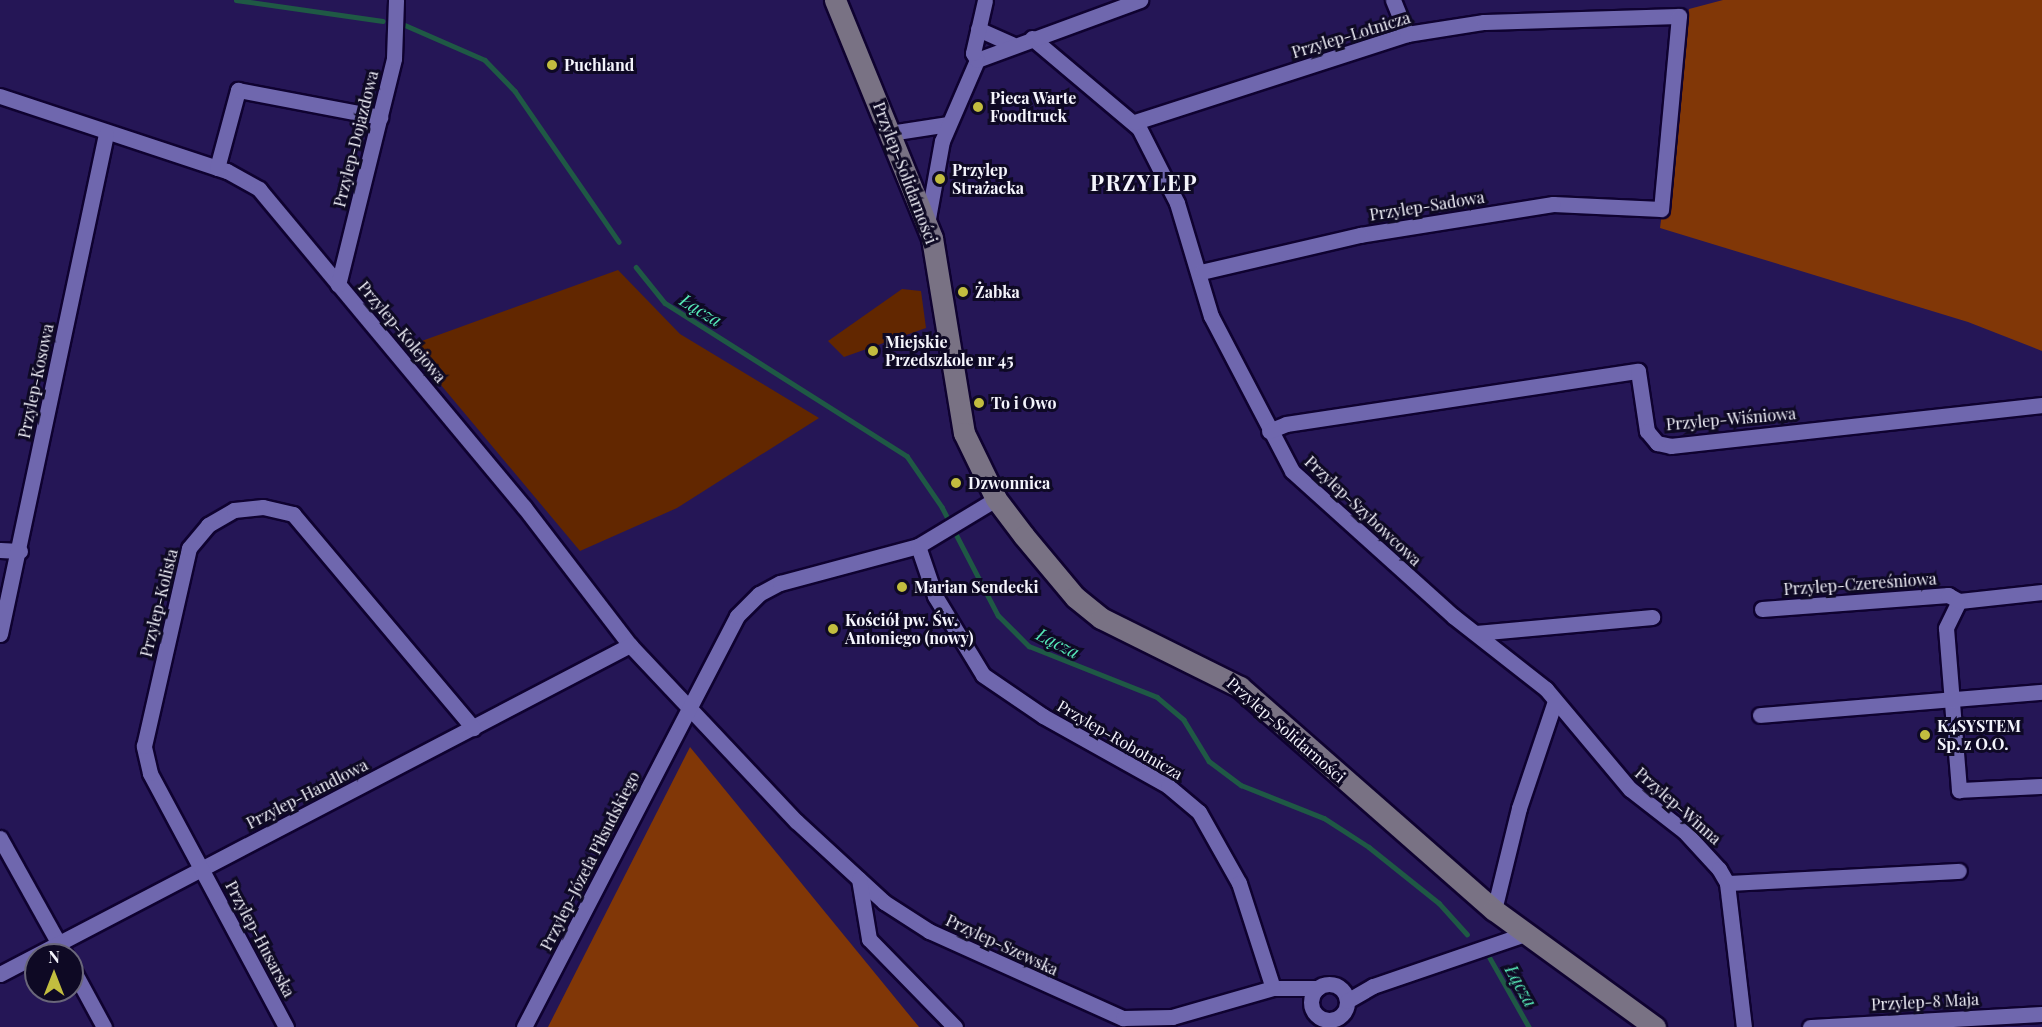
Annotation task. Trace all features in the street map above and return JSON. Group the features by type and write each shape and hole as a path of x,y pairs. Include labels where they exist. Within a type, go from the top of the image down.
{"main road":[{"name":"Przylep-Solidarności","path":"835,0 927,224 964,433 996,499 1076,597 1120,631 1198,663 1240,687 1494,910 1655,1027"}],"street":[{"name":"Przylep-Dojazdowa","path":"338,285 394,57 396,0"},
{"path":"977,60 973,53 985,0"},
{"path":"927,224 948,124 977,60 1012,44 1140,0"},
{"path":"1393,0 1407,34"},
{"name":"Przylep-Lotnicza","path":"1136,122 1407,34 1484,22 1679,16 1661,209"},
{"path":"978,29 1012,44"},
{"name":"Przylep-Szybowcowa","path":"1032,38 1136,122 1177,203 1201,272 1211,316 1269,432 1302,482 1556,701"},
{"path":"217,168 238,90 380,117"},
{"name":"Przylep-Kolejowa","path":"0,96 106,134 217,168 259,189 524,507 630,645 690,713"},
{"path":"890,133 948,124"},
{"name":"Przylep-Kosowa","path":"0,634 20,550 106,134"},
{"name":"Przylep-Sadowa","path":"1201,272 1360,236 1553,204 1661,209"},
{"name":"Przylep-Wiśniowa","path":"1269,432 1286,424 1638,371 1647,431 1657,443 1671,446 2042,405"},
{"path":"690,713 715,655 737,616 759,594 816,570 918,546 968,519 996,499"},
{"name":"Przylep-Kolista","path":"202,869 150,773 144,746 189,548 208,525 234,510 263,507 293,514 473,728"},
{"name":"Przylep-Robotnicza","path":"918,546 936,596 983,675 1043,716 1168,786 1199,812 1239,883 1273,988"},
{"path":"0,550 20,550"},
{"name":"Przylep-Czereśniowa","path":"1762,609 1948,595 1959,601 2042,592"},
{"path":"1959,601 1946,628 1959,790 2042,786"},
{"path":"1476,633 1652,617"},
{"name":"Przylep-Handlowa","path":"72,943 202,869 630,645"},
{"path":"1760,715 2042,692"},
{"path":"1494,910 1519,808 1556,701"},
{"name":"Przylep-Winna","path":"1556,701 1630,789 1705,850 1727,882 1744,1027"},
{"name":"Przylep-Szewska","path":"690,713 859,879 929,931 1090,1006 1142,1020 1172,1017 1273,988"},
{"name":"Przylep-Józefa Piłsudskiego","path":"524,1027 690,713"},
{"path":"0,838 58,943"},
{"name":"Przylep-Husarska","path":"202,869 286,1027"},
{"path":"1727,882 1959,871"},
{"path":"859,879 870,939 955,1027"},
{"path":"1273,988 1292,986 1314,994 1338,987 1373,986 1525,934"},
{"name":"Przylep-Handlowa","path":"0,974 24,964"},
{"path":"1314,994 1319,1022 1335,1019 1345,1013 1373,986"},
{"path":"1338,987 1345,1013"},
{"path":"84,990 104,1027"},
{"name":"Przylep-8 Maja","path":"1810,1027 2041,1010"}],"shaded area":[{"path":"1723,0 2042,0 2042,351 1968,322 1660,228 1689,9"},
{"path":"618,270 680,334 819,418 677,508 580,551 415,354 419,342"},
{"path":"902,289 921,291 926,328 844,357 828,341"},
{"path":"690,747 919,1027 548,1027"}],"waterway":[{"name":"Łącza","path":"236,0 383,21"},
{"name":"Łącza","path":"405,25 485,60 515,91 619,242"},
{"name":"Łącza","path":"636,267 665,303 907,456 942,507 998,615 1029,646 1157,697 1184,720 1209,761 1241,785 1324,818 1369,847 1439,903 1467,934"},
{"name":"Łącza","path":"1490,958 1529,1027"}],"place":[{"name":"Puchland","path":"552,65"},
{"name":"Pieca Warte Foodtruck","path":"978,107"},
{"name":"Przylep Strażacka","path":"940,179"},
{"name":"Żabka","path":"963,292"},
{"name":"Miejskie Przedszkole nr 45","path":"873,351"},
{"name":"To i Owo","path":"979,403"},
{"name":"Dzwonnica","path":"956,483"},
{"name":"Marian Sendecki","path":"902,587"},
{"name":"Kościół pw. Św. Antoniego (nowy)","path":"833,629"},
{"name":"K4SYSTEM Sp. z O.O.","path":"1925,735"}],"district":[{"name":"PRZYLEP","path":"1144,183"}]}
